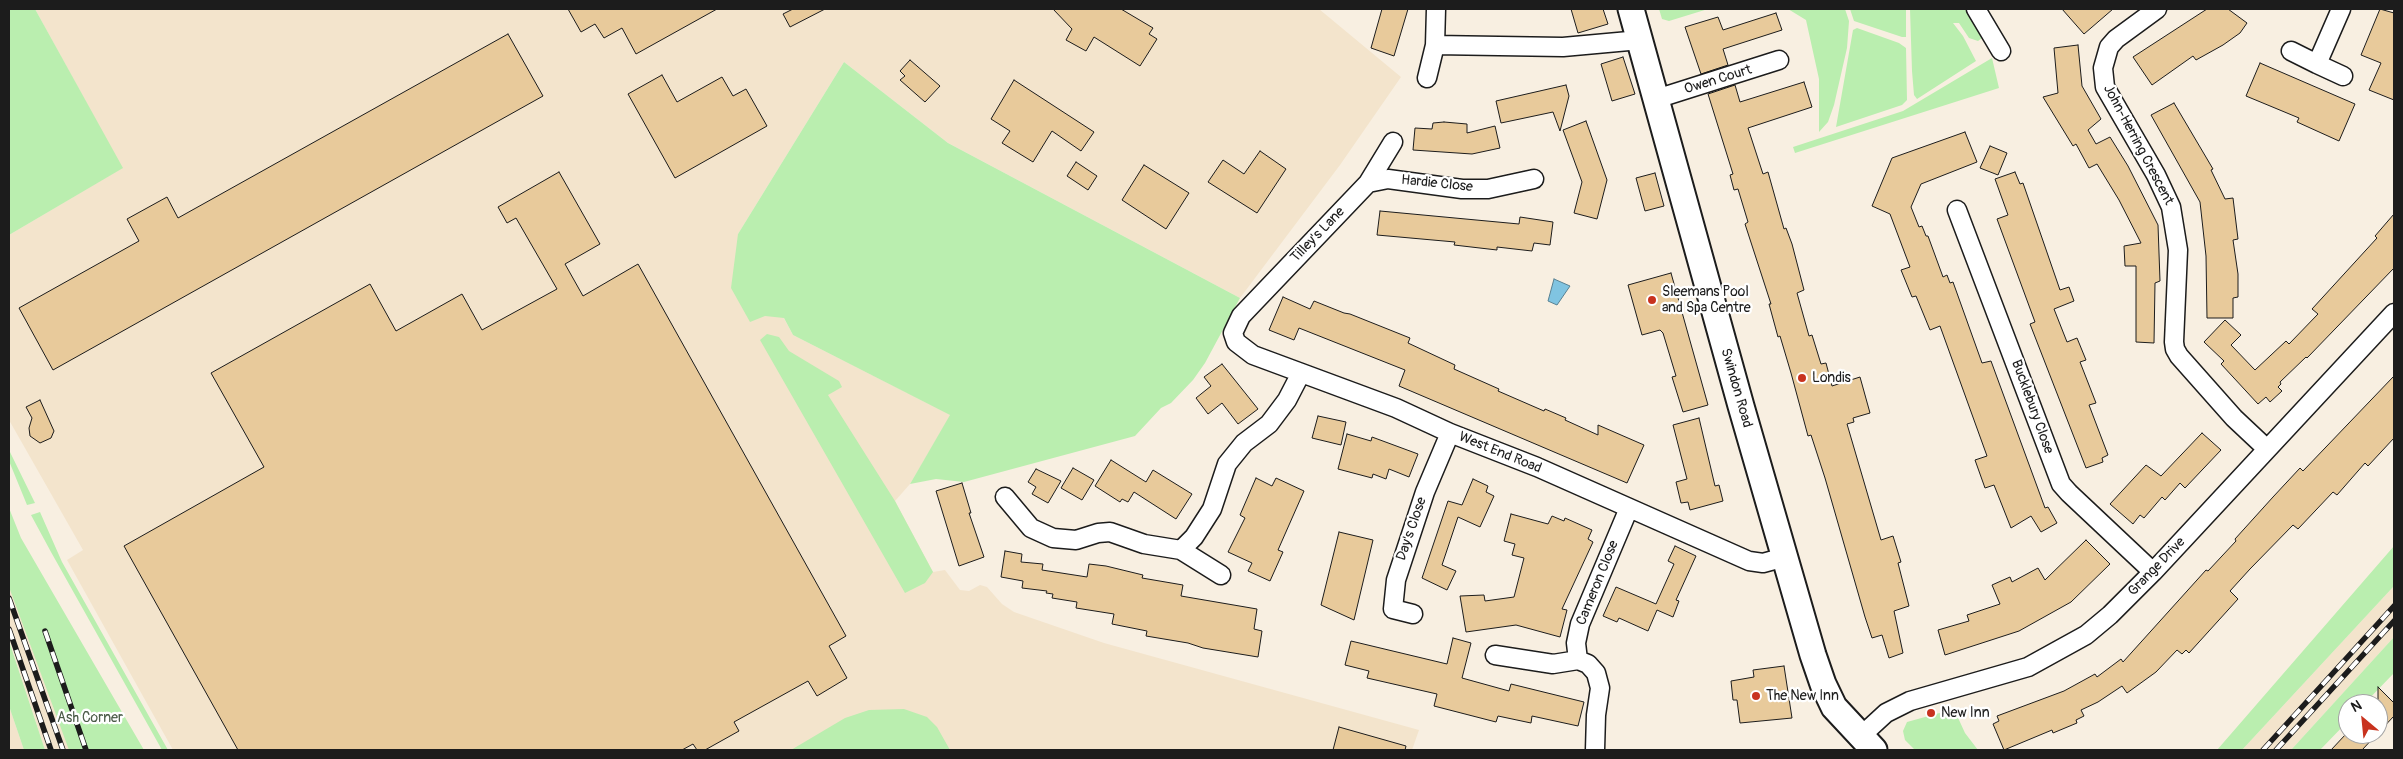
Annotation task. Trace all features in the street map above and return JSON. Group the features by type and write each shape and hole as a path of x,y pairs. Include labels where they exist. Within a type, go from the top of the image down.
{"main road":[{"name":"Swindon Road","path":"1631,9 1741,406 1823,684 1834,707 1864,746"}],"street":[{"path":"1426,78 1435,45 1436,9"},
{"path":"1976,9 2001,51"},
{"name":"John-Herring Crescent","path":"2158,9 2116,39 2109,47 2103,68 2105,87 2156,175 2171,207 2178,250 2175,349 2179,356 2234,418 2267,449"},
{"path":"2317,64 2341,9"},
{"path":"1435,45 1563,47 1640,40"},
{"path":"2291,52 2343,76"},
{"name":"Owen Court","path":"1656,99 1779,60"},
{"name":"Tilley's Lane","path":"1236,323 1368,183 1393,142"},
{"name":"Hardie Close","path":"1368,183 1388,179 1462,189 1488,189 1534,179"},
{"name":"Bucklebury Close","path":"1957,210 2061,484 2068,493 2153,572"},
{"name":"Grange Drive","path":"1864,746 1886,713 1910,701 2028,667 2067,647 2110,615 2153,572 2394,313"},
{"name":"West End Road","path":"1236,323 1233,333 1236,342 1253,355 1396,408 1450,433 1537,467 1749,561 1763,563 1785,557"},
{"path":"1182,550 1194,537 1212,509 1227,464 1244,443 1269,424 1286,400 1301,373"},
{"name":"Day's Close","path":"1413,614 1393,609 1396,580 1425,492 1450,433"},
{"path":"1005,497 1031,528 1053,538 1076,540 1098,533 1110,532 1144,544 1182,550 1221,575"},
{"name":"Cameron Close","path":"1578,660 1576,643 1580,624 1629,508"},
{"path":"1495,654 1553,664 1578,660 1591,668 1600,688 1596,715 1595,750"}],"shaded area":[{"path":"35,9 1319,9 1401,77 1340,165 1240,298 948,143 844,62 738,234 793,335 951,415 910,484 895,501 933,572 945,570 960,590 969,591 980,585 987,587 1002,604 1014,612 1104,643 1419,730 1412,750 173,750 67,560 83,550 9,420 9,235 122,168"},
{"name":"Ash Corner","path":"9,541 127,750 45,750 9,639"},
{"path":"2394,586 2394,637 2342,694 2338,694 2338,698 2291,750 2242,750"},
{"path":"9,706 24,750 9,750"}],"green space":[{"path":"9,9 35,9 123,168 9,235"},
{"path":"1659,9 1708,9 1669,21 1662,19"},
{"path":"1788,9 1845,9 1849,21 1847,48 1834,105 1828,122 1819,132 1819,79 1806,20"},
{"path":"1850,9 1906,9 1906,37 1854,21"},
{"path":"1910,9 1968,9 1982,38 1978,41 1969,38 1959,23 1953,23 1963,36 1976,61 1917,99 1914,95 1912,71"},
{"path":"1857,28 1899,43 1906,48 1907,100 1902,105 1836,127 1853,30"},
{"path":"1992,58 1999,88 1795,153 1793,147 1903,111"},
{"path":"844,62 948,143 1240,298 1205,363 1193,380 1171,403 1161,408 1135,436 964,482 936,479 910,484 950,415 793,335 784,318 765,316 750,322 731,288 738,234"},
{"path":"767,334 779,337 789,351 839,381 842,387 828,395 895,501 933,572 925,583 905,593 760,340"},
{"path":"9,450 35,503 27,505 9,461"},
{"name":"Ash Corner","path":"9,508 21,538 144,750 69,750 9,587"},
{"path":"40,512 62,562 168,750 162,750 31,515"},
{"path":"2394,546 2394,586 2242,750 2217,750"},
{"path":"2394,637 2394,673 2374,694 2342,694"},
{"path":"9,639 45,750 24,750 9,706"},
{"path":"2338,698 2338,731 2320,750 2291,750"},
{"path":"904,709 927,717 937,727 950,750 791,750 845,718 869,710"},
{"path":"1954,709 1965,733 1978,750 1915,750 1905,740 1903,731 1907,722"}],"water":[{"path":"1554,279 1570,286 1557,305 1548,301"}],"building":[{"path":"568,9 717,9 636,54 622,28 604,38 595,24 581,32"},
{"path":"793,9 825,9 790,27 783,14"},
{"path":"1053,9 1121,9 1153,28 1149,34 1157,39 1140,66 1094,37 1086,51 1066,40 1072,29"},
{"path":"1382,9 1408,9 1394,56 1371,48"},
{"path":"1571,9 1603,9 1608,24 1578,33"},
{"path":"2062,9 2113,9 2084,34"},
{"path":"2207,9 2228,9 2247,23 2240,33 2223,45 2196,60 2193,56 2152,85 2133,57"},
{"path":"2380,9 2394,13 2394,100 2369,90 2381,63 2361,55"},
{"path":"1776,13 1782,30 1723,49 1728,65 1701,74 1685,27 1718,17 1723,30"},
{"path":"508,34 543,96 53,370 19,308 139,241 127,219 167,197 178,218"},
{"path":"2078,45 2082,86 2101,119 2088,130 2096,144 2110,137 2128,166 2158,225 2160,281 2155,283 2154,343 2136,342 2136,266 2125,266 2124,246 2141,243 2119,200 2097,164 2089,168 2076,144 2073,146 2043,97 2058,93 2054,48"},
{"path":"1623,57 1635,94 1612,101 1601,64"},
{"path":"910,60 940,86 925,102 900,80 905,76 900,71"},
{"path":"2260,63 2355,104 2339,141 2297,122 2299,118 2246,96"},
{"path":"662,75 677,102 722,77 733,96 746,89 767,126 675,178 628,94"},
{"path":"1014,80 1094,132 1081,151 1052,131 1033,162 1002,143 1010,131 991,119"},
{"path":"1804,82 1812,107 1748,128 1763,174 1768,172 1784,229 1786,228 1792,244 1804,290 1797,293 1809,336 1812,335 1821,364 1826,363 1832,386 1860,377 1870,413 1853,418 1854,422 1847,424 1881,540 1893,536 1901,562 1898,563 1909,606 1894,611 1903,653 1889,658 1882,635 1872,638 1865,617 1825,478 1811,435 1808,436 1780,336 1778,337 1769,304 1771,304 1745,224 1748,222 1738,189 1734,190 1730,175 1733,174 1708,94 1735,85 1740,102"},
{"path":"1566,85 1569,96 1560,131 1553,112 1501,123 1496,101"},
{"path":"2174,103 2213,169 2211,170 2225,199 2233,198 2238,239 2233,240 2238,274 2238,297 2233,298 2233,318 2207,318 2206,256 2200,202 2151,115"},
{"path":"1586,121 1607,180 1597,219 1574,213 1582,182 1563,130"},
{"path":"1433,123 1467,124 1467,133 1495,126 1500,148 1472,154 1413,150 1415,128 1432,129"},
{"path":"1965,132 1977,162 1921,184 1911,207 1919,227 1922,226 1926,236 1928,236 1943,277 1947,275 1950,283 1953,282 1982,363 1991,361 2045,508 2048,507 2057,523 2041,532 2031,516 2011,528 1994,485 1985,488 1975,460 1987,456 1940,326 1930,330 1916,296 1912,297 1901,270 1910,267 1890,214 1872,206 1892,158"},
{"path":"1990,146 2007,153 1998,175 1980,168"},
{"path":"1260,151 1286,169 1257,213 1208,182 1223,160 1244,174"},
{"path":"1076,162 1097,176 1088,190 1067,176"},
{"path":"1144,165 1189,193 1166,229 1122,200"},
{"path":"559,172 600,244 565,264 583,296 638,264 846,636 829,646 847,678 817,696 808,681 734,722 739,731 705,750 697,750 693,744 682,750 238,750 124,546 264,467 211,373 370,284 396,331 462,294 482,330 557,289 516,218 507,223 498,207"},
{"path":"2015,172 2020,184 2023,183 2060,290 2069,287 2074,301 2054,309 2067,342 2077,338 2086,360 2080,362 2096,403 2089,405 2108,455 2102,458 2103,462 2086,468 2030,324 2035,322 1997,219 2008,215 1995,179"},
{"path":"1655,173 1664,206 1645,211 1636,178"},
{"path":"1380,211 1519,224 1520,217 1553,222 1550,245 1534,243 1532,251 1497,247 1497,250 1454,245 1455,242 1377,235"},
{"path":"2394,214 2394,268 2307,358 2280,382 2281,384 2278,387 2282,391 2270,402 2266,397 2258,404 2221,364 2224,361 2204,342 2225,320 2241,335 2231,345 2255,370 2286,341 2289,344 2318,314 2312,309 2377,238 2375,236"},
{"path":"1671,273 1708,405 1683,412 1672,377 1676,376 1663,333 1660,330 1642,335 1628,285"},
{"path":"1283,297 1310,309 1314,301 1410,338 1408,343 1455,365 1454,369 1499,389 1498,391 1544,411 1545,409 1566,418 1565,420 1598,435 1598,425 1644,445 1627,483 1399,386 1405,370 1299,328 1294,340 1269,330"},
{"path":"1222,364 1258,409 1238,424 1222,403 1208,414 1196,398 1211,386 1204,377"},
{"path":"2394,376 2394,438 2368,466 2365,463 2337,495 2333,492 2298,529 2293,525 2250,569 2230,591 2238,599 2189,653 2186,650 2182,654 2177,650 2156,672 2127,693 2122,686 2098,702 2081,710 2084,716 2076,720 2077,723 2053,733 2052,730 2004,750 1993,724 1999,721 1997,716 2064,691 2095,674 2097,677 2121,659 2123,662 2206,570 2208,571 2236,541 2235,539 2300,468 2303,471"},
{"path":"40,400 54,431 51,438 40,443 30,436 29,428 32,418 26,407"},
{"path":"1318,416 1346,422 1341,445 1312,438"},
{"path":"1699,418 1715,486 1719,485 1723,501 1690,510 1688,502 1681,503 1676,482 1687,479 1673,425"},
{"path":"2202,433 2221,450 2185,488 2180,483 2165,500 2162,497 2144,518 2140,515 2133,524 2110,504 2146,465 2161,476"},
{"path":"1347,434 1371,441 1372,437 1418,454 1409,477 1389,469 1386,479 1373,474 1372,478 1338,469"},
{"path":"1111,460 1146,482 1153,470 1192,494 1176,519 1134,492 1128,502 1122,499 1120,502 1095,486"},
{"path":"1073,468 1094,480 1082,500 1061,488"},
{"path":"1036,469 1061,481 1048,503 1032,494 1036,487 1028,482"},
{"path":"1256,478 1272,486 1276,478 1304,491 1278,550 1283,552 1270,581 1248,571 1252,563 1228,552 1245,518 1240,515"},
{"path":"1473,479 1488,486 1486,492 1494,496 1480,527 1458,517 1442,565 1456,571 1447,590 1422,578 1448,501 1462,505"},
{"path":"962,483 971,513 969,513 984,557 959,566 936,491"},
{"path":"1511,514 1548,524 1552,516 1564,521 1565,518 1592,530 1588,539 1593,542 1562,609 1567,610 1560,637 1516,625 1466,632 1460,596 1484,595 1485,601 1514,597 1524,558 1512,555 1515,544 1504,541"},
{"path":"1339,532 1373,540 1354,620 1321,605"},
{"path":"2086,540 2110,564 2071,602 2019,631 1945,655 1938,630 1969,621 1967,615 2000,604 1992,585 2010,577 2012,582 2038,568 2045,580"},
{"path":"1675,546 1696,556 1676,600 1679,601 1673,617 1657,610 1648,631 1619,618 1617,622 1603,616 1616,587 1656,604 1674,564 1668,561"},
{"path":"1005,551 1022,554 1021,562 1043,564 1042,570 1087,577 1089,564 1106,566 1143,575 1142,578 1183,585 1181,596 1257,609 1254,629 1262,631 1258,657 1146,636 1147,631 1112,624 1114,614 1076,608 1077,602 1052,598 1053,594 1046,593 1047,591 1022,588 1023,581 1001,577"},
{"path":"1453,638 1471,643 1462,678 1509,691 1511,684 1584,702 1578,726 1532,716 1531,723 1498,716 1496,722 1434,706 1437,694 1367,678 1369,671 1345,665 1351,641 1447,664"},
{"name":"The New Inn","path":"1784,666 1792,718 1740,723 1737,700 1733,700 1731,681 1754,677 1753,670"},
{"path":"2378,687 2385,694 2378,694"},
{"path":"2388,697 2394,703 2394,716 2388,722"},
{"path":"1339,727 1406,746 1405,750 1333,750"},
{"path":"2338,743 2368,744 2362,750 2331,750"}],"railway":[{"path":"9,598 63,750"},
{"path":"2263,750 2394,606"},
{"path":"2276,750 2394,621"},
{"path":"9,629 51,750"},
{"path":"45,631 86,750"}],"place":[{"name":"Sleemans Pool and Spa Centre","path":"1652,300"},
{"name":"Londis","path":"1802,378"},
{"name":"The New Inn","path":"1756,696"},
{"name":"New Inn","path":"1931,713"}]}
